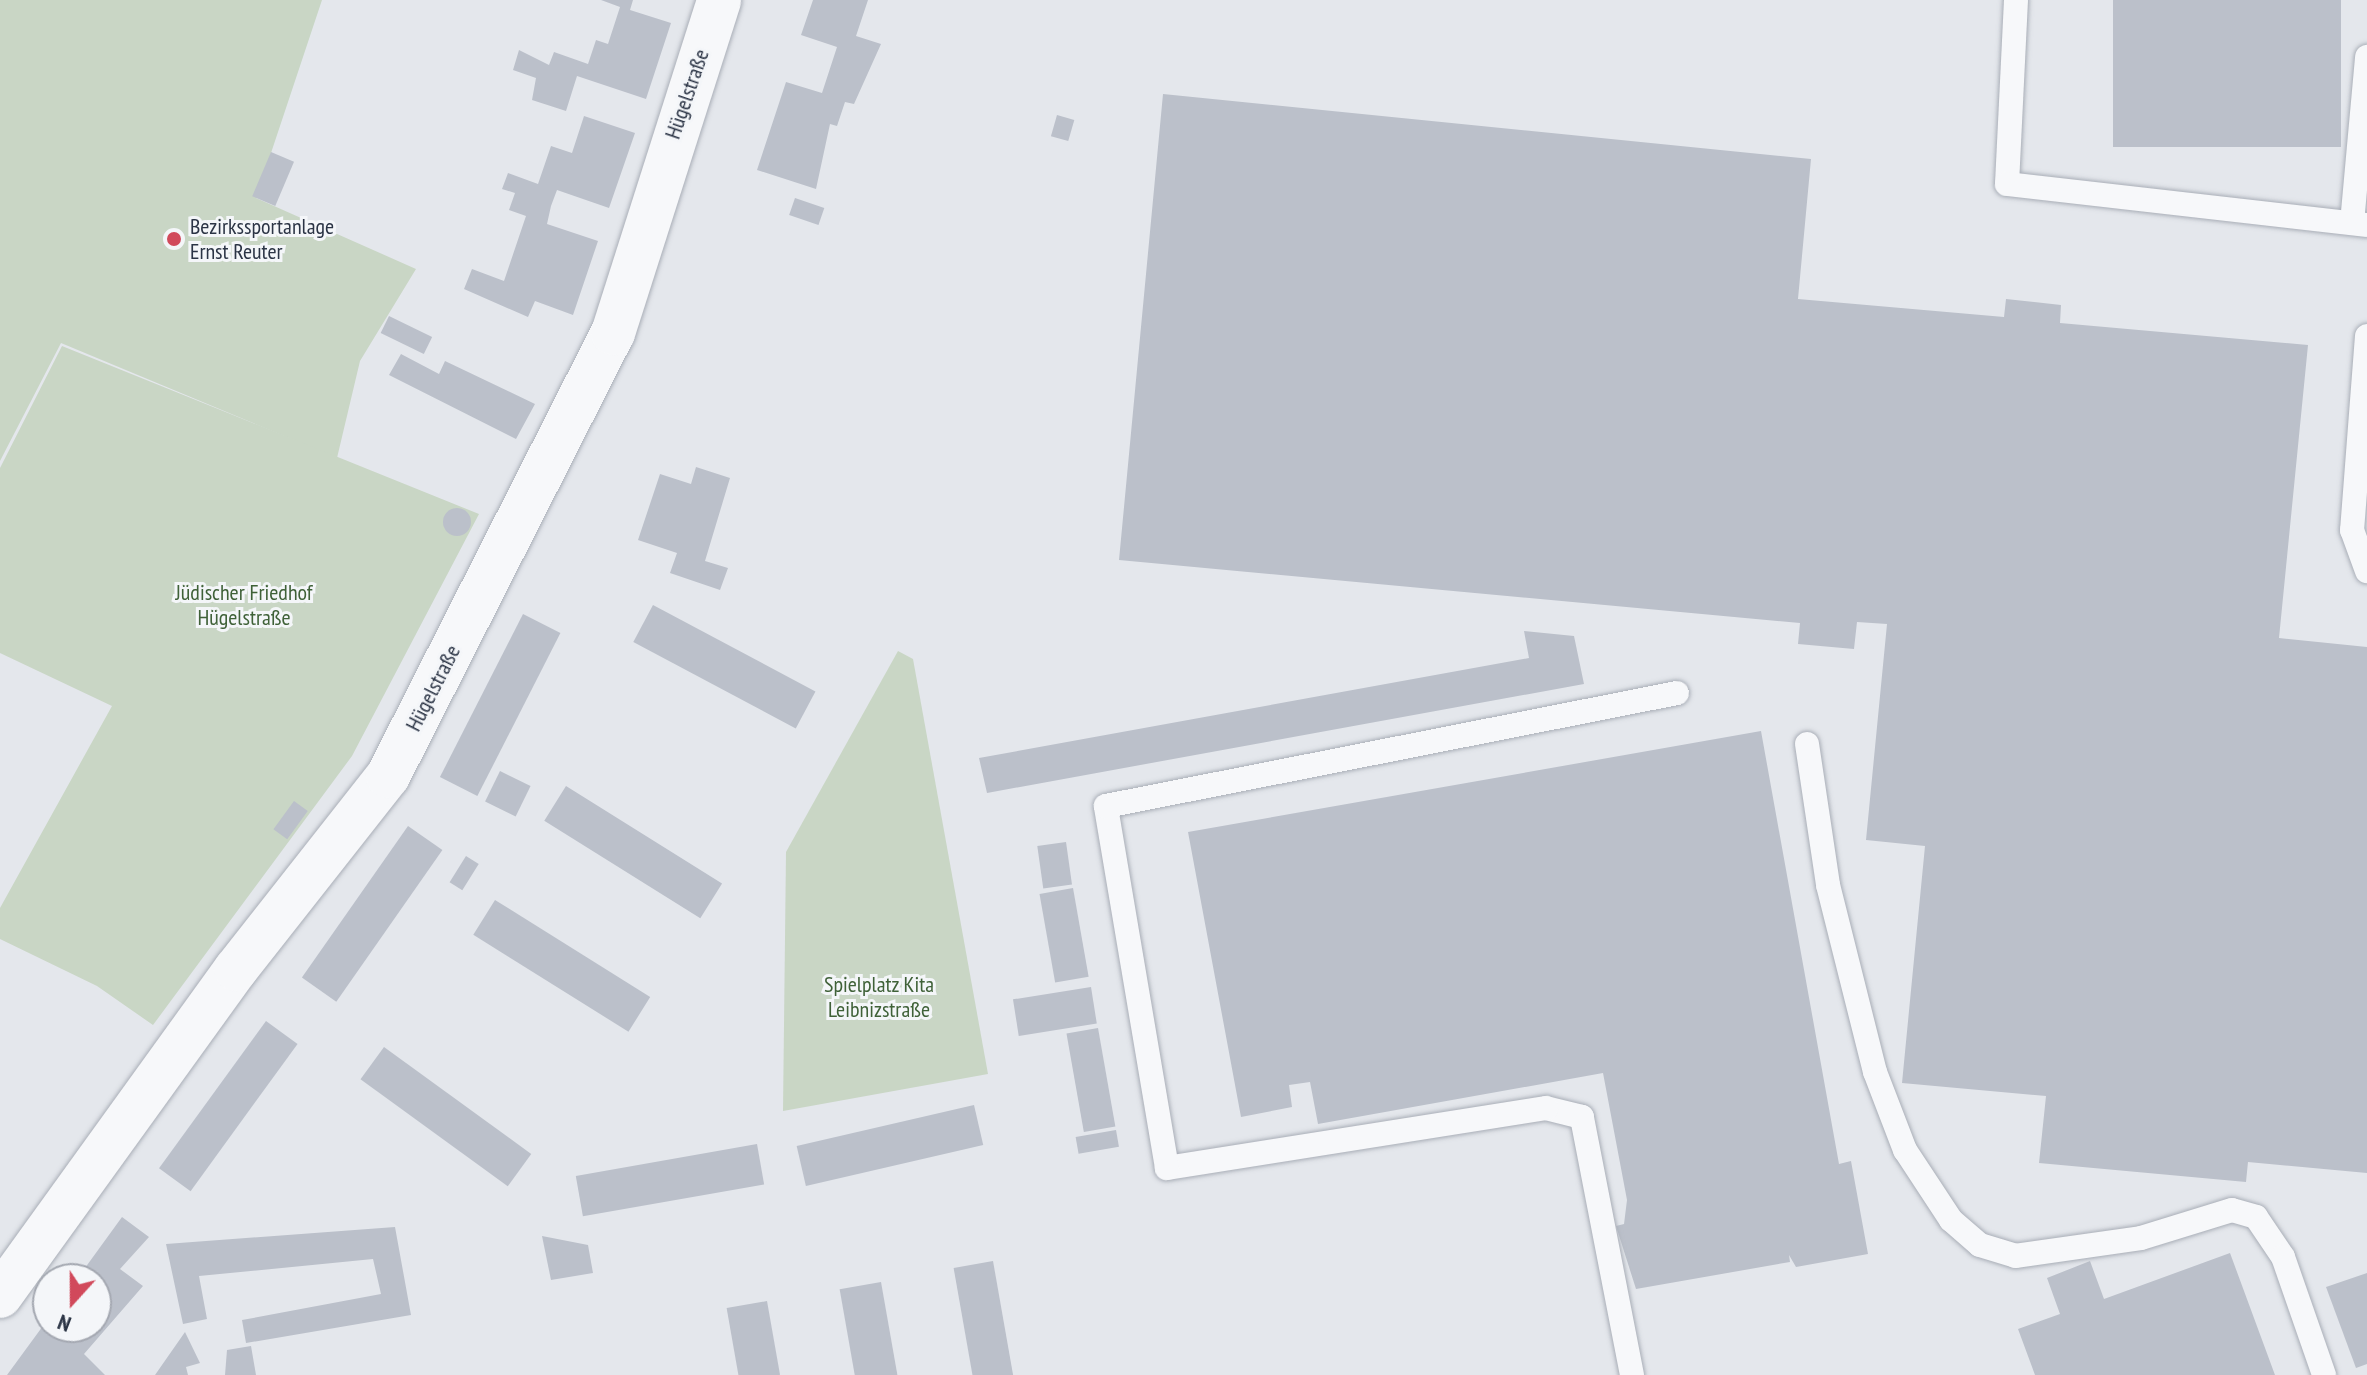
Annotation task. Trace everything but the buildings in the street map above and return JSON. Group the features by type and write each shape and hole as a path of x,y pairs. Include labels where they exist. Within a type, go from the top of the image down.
{"street":[{"name":"Hügelstraße","path":"0,1296 236,969 388,776 613,333 719,0"}],"lane":[{"path":"2016,0 2007,184 2360,224 2367,57"},
{"path":"2367,336 2352,530 2367,571"},
{"path":"1632,1375 1582,1117 1546,1108 1167,1168 1106,806 1677,693"},
{"path":"1807,744 1828,885 1875,1072 1905,1150 1951,1220 1980,1245 2015,1256 2141,1238 2232,1210 2256,1217 2283,1257 2324,1375"}],"green space":[{"name":"Bezirkssportanlage Ernst Reuter","path":"0,0 322,0 256,198 416,269 360,361 337,458 61,343 0,461"},
{"name":"Jüdischer Friedhof Hügelstraße","path":"62,346 479,514 352,756 153,1025 97,986 0,939 0,908 112,706 0,653 0,468"},
{"name":"Spielplatz Kita Leibnizstraße","path":"898,651 913,659 988,1074 783,1111 786,852"}],"place":[{"name":"Bezirkssportanlage Ernst Reuter","path":"174,239"}]}
